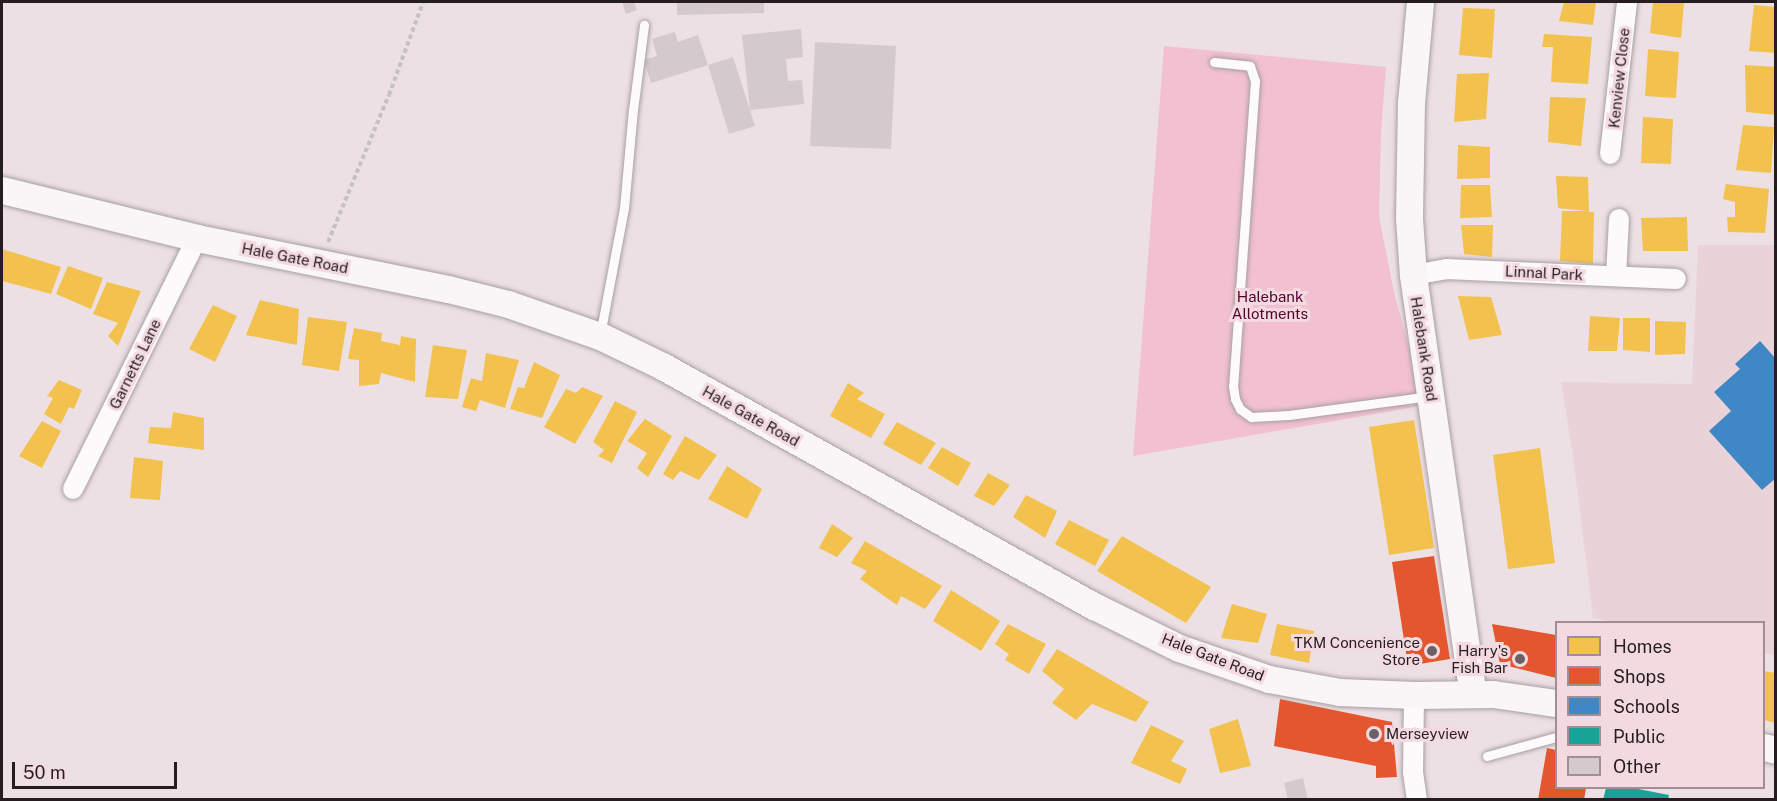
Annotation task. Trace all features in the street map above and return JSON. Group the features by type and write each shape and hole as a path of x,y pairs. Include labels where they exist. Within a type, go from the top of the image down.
{"street":[{"name":"Halebank Road","path":"1420,2 1411,102 1409,218 1413,274 1473,694"},
{"name":"Kenview Close","path":"1610,154 1627,2"},
{"name":"Hale Gate Road","path":"2,190 197,238 320,262 508,304 600,336 664,367 1094,606 1179,648 1269,679 1305,687 1414,695 1514,695 1555,703"},
{"path":"1616,276 1619,219"},
{"name":"Garnetts Lane","path":"73,489 197,238"},
{"name":"Linnal Park","path":"1413,274 1446,268 1676,279"},
{"path":"1414,695 1413,772 1417,800"}],"lane":[{"path":"600,336 624,208 644,25"},
{"path":"1215,62 1250,66 1255,81 1233,376 1235,399 1240,409 1251,417 1289,415 1432,396"},
{"path":"1487,756 1555,738"}],"path":[{"path":"320,262 383,111 423,2"}],"shaded area":[{"path":"1698,245 1775,245 1775,655 1765,653 1765,621 1611,621 1593,618 1573,456 1561,382 1692,384"}],"green space":[{"name":"Halebank Allotments","path":"1164,46 1386,67 1381,133 1379,217 1394,292 1420,390 1420,406 1133,456"}],"building: Homes":[{"path":"1564,2 1596,2 1593,25 1559,21"},
{"path":"1653,2 1684,2 1681,38 1650,33"},
{"path":"1754,5 1776,7 1776,53 1749,51"},
{"path":"1463,8 1495,9 1492,58 1459,55"},
{"path":"1544,34 1592,37 1588,84 1551,82 1553,47 1542,47"},
{"path":"1648,49 1679,52 1676,98 1645,96"},
{"path":"1745,65 1776,67 1776,115 1746,112"},
{"path":"1489,73 1486,119 1454,122 1457,74"},
{"path":"1550,97 1586,98 1581,146 1548,142"},
{"path":"1643,117 1673,119 1671,164 1641,163"},
{"path":"1743,125 1774,127 1771,173 1736,170"},
{"path":"1458,145 1490,147 1490,178 1457,179"},
{"path":"1556,176 1588,177 1589,212 1594,212 1593,264 1560,261 1562,211 1587,211 1558,208"},
{"path":"1726,184 1769,189 1765,233 1728,232 1727,217 1735,217 1735,202 1723,199"},
{"path":"1461,185 1490,185 1492,217 1460,218"},
{"path":"1687,217 1688,251 1643,251 1641,218"},
{"path":"1461,225 1493,225 1492,257 1464,254"},
{"path":"2,249 61,267 51,294 2,281"},
{"path":"68,266 103,278 91,309 56,294"},
{"path":"107,282 141,291 118,346 108,336 118,323 93,314"},
{"path":"1458,296 1491,297 1502,335 1469,340"},
{"path":"260,300 299,309 297,345 246,335"},
{"path":"213,305 237,316 215,362 189,349"},
{"path":"1590,316 1620,318 1617,351 1588,351"},
{"path":"308,317 347,322 339,371 302,365"},
{"path":"1623,318 1650,318 1650,352 1623,350"},
{"path":"1655,321 1686,322 1685,354 1655,355"},
{"path":"354,328 382,333 381,341 400,345 401,336 416,339 415,382 381,373 379,384 359,386 359,360 348,359"},
{"path":"433,345 467,350 458,399 425,397"},
{"path":"486,353 519,360 505,408 480,400 476,411 462,407 471,378 482,381"},
{"path":"534,362 560,375 542,418 510,409 518,387 524,388"},
{"path":"59,380 82,390 74,409 69,407 61,424 44,414 53,398 47,396"},
{"path":"848,383 864,393 857,399 885,414 871,438 830,416"},
{"path":"582,387 603,396 575,444 544,427 566,389 576,393"},
{"path":"615,401 637,412 612,463 598,456 604,450 593,442"},
{"path":"173,412 204,418 204,450 148,443 150,427 171,428"},
{"path":"645,419 672,436 648,477 637,468 647,453 627,441"},
{"path":"1414,420 1434,548 1389,555 1369,427"},
{"path":"42,421 61,431 42,468 19,456"},
{"path":"897,422 936,443 921,465 883,444"},
{"path":"685,436 717,455 699,480 680,471 673,480 663,474"},
{"path":"942,447 971,463 958,486 928,468"},
{"path":"1540,448 1555,563 1508,569 1493,455"},
{"path":"134,457 163,461 160,500 130,498"},
{"path":"727,466 762,489 747,519 708,499"},
{"path":"988,473 1010,485 994,506 974,496"},
{"path":"1026,495 1057,511 1045,538 1013,517"},
{"path":"1069,520 1109,540 1095,566 1055,544"},
{"path":"832,524 853,538 837,557 819,548"},
{"path":"1122,536 1211,587 1186,623 1097,571"},
{"path":"865,541 942,586 925,609 901,596 897,605 860,579 867,571 851,563"},
{"path":"951,590 1000,621 981,651 933,621"},
{"path":"1232,604 1267,614 1258,643 1221,638"},
{"path":"1008,624 1046,644 1029,674 1005,660 1009,654 995,644"},
{"path":"1277,624 1314,631 1309,663 1270,655"},
{"path":"1057,649 1149,702 1136,722 1092,704 1076,720 1052,703 1064,689 1042,671"},
{"path":"1765,671 1776,673 1776,723 1765,720"},
{"path":"1238,719 1251,766 1220,773 1209,729"},
{"path":"1151,725 1184,741 1171,761 1187,769 1180,784 1131,763"}],"building: Shops":[{"path":"1434,556 1450,659 1408,666 1392,562"},
{"path":"1492,624 1555,635 1555,678 1500,664"},
{"path":"1280,699 1392,722 1397,777 1376,778 1376,766 1274,746"},
{"path":"1547,748 1555,750 1555,789 1586,789 1584,800 1538,800"}],"building: Schools":[{"path":"1760,341 1776,359 1776,478 1762,490 1709,431 1731,411 1714,392 1740,369 1735,364"}],"building: Public":[{"path":"1606,789 1638,789 1669,795 1668,800 1603,800"}],"building: Other":[{"path":"622,2 634,2 637,10 626,14"},
{"path":"677,2 764,2 764,13 677,15"},
{"path":"801,29 803,57 786,59 788,81 802,80 804,104 750,110 742,35"},
{"path":"675,32 678,42 698,35 708,65 651,83 644,60 657,56 652,39"},
{"path":"815,42 896,46 891,149 810,146"},
{"path":"733,57 755,126 729,134 708,65"},
{"path":"1303,778 1308,800 1288,800 1284,783"}],"place":[{"name":"TKM Concenience Store","path":"1432,651"},
{"name":"Harry's Fish Bar","path":"1520,659"},
{"name":"Merseyview","path":"1374,734"}]}
